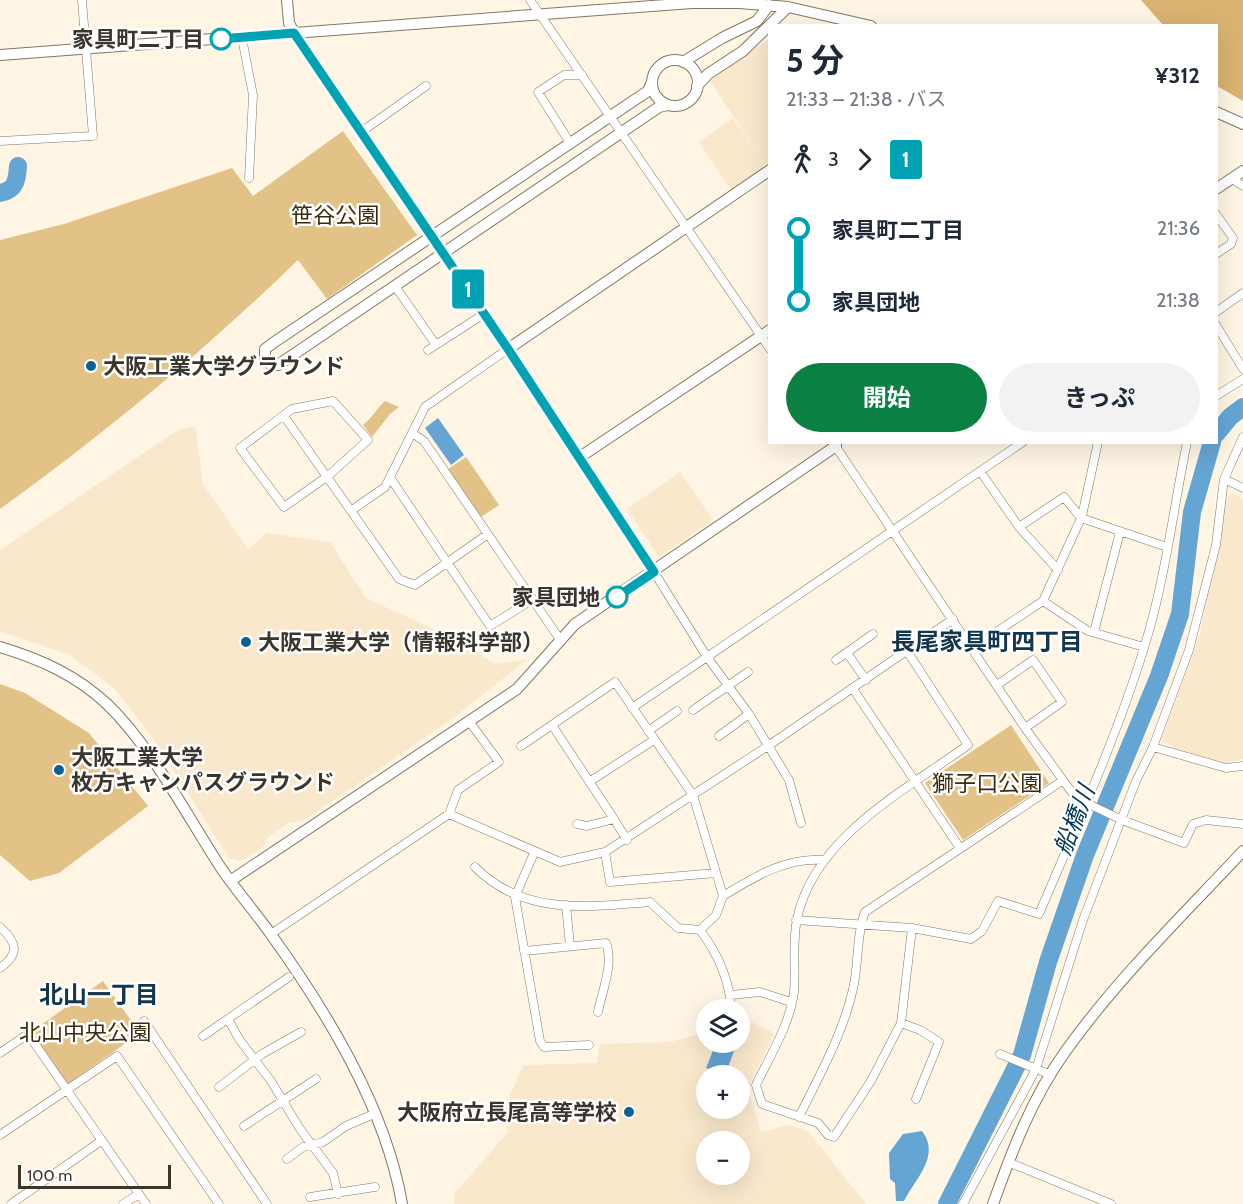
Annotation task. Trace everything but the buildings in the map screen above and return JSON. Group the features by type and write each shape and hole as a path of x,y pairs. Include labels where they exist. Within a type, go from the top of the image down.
{"street":[{"path":"0,141 93,136 81,0"},
{"path":"287,0 289,23 294,33 580,457 707,657 749,714 789,780 801,823"},
{"path":"530,0 686,227 765,333 580,457"},
{"path":"0,55 692,3 788,7 825,20 856,24"},
{"path":"683,62 722,38 757,21 769,5"},
{"path":"771,24 788,7"},
{"path":"697,86 694,71 683,62 676,60 662,64 657,69 648,91 315,315 265,350 265,358 270,364 278,365 658,108 668,105 676,106 690,100 697,86 708,74 743,51 768,27"},
{"path":"242,38 253,95 249,178"},
{"path":"570,143 538,92 564,75 582,75"},
{"path":"652,82 656,96 668,105"},
{"path":"361,132 426,86"},
{"path":"1218,113 1243,124"},
{"path":"552,155 563,172"},
{"path":"352,510 385,487 391,479 425,407 768,171"},
{"path":"1218,188 1243,171"},
{"path":"1232,179 1243,186"},
{"path":"492,196 503,213"},
{"path":"1218,217 1233,238 1231,244 1218,253"},
{"path":"373,276 384,293"},
{"path":"395,286 436,345"},
{"path":"1218,311 1243,293"},
{"path":"428,350 484,314"},
{"path":"315,315 326,332"},
{"path":"1218,328 1243,369"},
{"path":"1218,395 1243,379"},
{"path":"333,401 368,440 328,476 284,507 240,448 284,416 292,409 333,401"},
{"path":"284,416 399,579 416,585 488,534"},
{"path":"412,433 424,441 561,641"},
{"path":"963,1204 1033,1067 1083,920 1136,780 1153,747 1201,610 1216,545 1224,479 1243,437"},
{"path":"230,881 517,689 575,624 654,572 837,444 1025,728 1076,798 1122,820 1185,843 1193,824 1206,820 1243,825"},
{"path":"632,708 1020,444"},
{"path":"972,648 1043,601 1081,518 1098,444"},
{"path":"796,920 912,928 971,939 982,931 998,901 1039,914 1086,804 1144,647 1159,594 1187,444"},
{"path":"980,471 1019,527 1058,570"},
{"path":"391,479 490,626 532,599"},
{"path":"1224,479 1243,488"},
{"path":"1019,527 1064,497 1081,518 1167,547"},
{"path":"1094,632 1120,532"},
{"path":"1043,601 1094,632 1144,647"},
{"path":"449,814 534,853 560,862 605,852 627,840 853,689 952,619"},
{"path":"836,660 873,634"},
{"path":"0,647 29,656 70,676 105,703 126,724 230,881 271,934 344,1048 376,1113 390,1154 402,1204"},
{"path":"907,651 968,745 916,783 872,811 824,860 796,920 789,1014 756,1085 762,1104 818,1123 828,1135 834,1137 871,1081 901,1023 912,928"},
{"path":"847,652 866,680"},
{"path":"997,685 1033,660 1062,702 1025,728"},
{"path":"693,710 748,672"},
{"path":"475,867 491,884 515,897 593,908 650,902 678,928 700,930 716,915 723,896 693,795 615,682 521,746"},
{"path":"853,689 960,848"},
{"path":"648,731 677,711"},
{"path":"719,736 749,714"},
{"path":"271,934 449,814 458,790 499,762 469,721"},
{"path":"552,725 627,840"},
{"path":"589,782 654,740"},
{"path":"1153,747 1226,768 1243,766"},
{"path":"799,1117 833,1048 852,991 861,924 866,912 1062,781"},
{"path":"577,824 587,826 614,819"},
{"path":"993,1204 1023,1127 1051,1075 1106,998 1243,851"},
{"path":"605,852 610,882 716,873"},
{"path":"534,853 515,897 540,1041 544,1047 589,1045"},
{"path":"723,896 763,872 809,859 824,860"},
{"path":"566,905 570,946"},
{"path":"0,927 13,938 15,948 9,962 0,968"},
{"path":"700,930 720,961 730,999"},
{"path":"524,951 606,943 609,950 608,974 598,1012"},
{"path":"203,1036 289,977"},
{"path":"730,995 760,992 791,1002"},
{"path":"228,1019 254,1062 333,1173 338,1194"},
{"path":"144,1021 267,1204"},
{"path":"901,1023 920,1030 939,1042 916,1099"},
{"path":"219,1087 301,1032"},
{"path":"0,1053 28,1034 146,1204"},
{"path":"1000,1054 1051,1075"},
{"path":"0,1135 117,1056 219,1204"},
{"path":"244,1126 316,1079"},
{"path":"287,1159 303,1147 323,1142 346,1126 376,1113"},
{"path":"11,1204 101,1141"},
{"path":"1008,1162 1112,1204"},
{"path":"310,1197 375,1187"},
{"path":"123,1204 139,1194"}],"shaded area":[{"path":"1141,0 1243,0 1243,101 1218,87 1218,24 1162,24"},
{"path":"768,40 768,167 732,191 699,142 733,118 763,161 710,81"},
{"name":"大阪工業大学（情報科学部）","path":"195,426 203,484 248,549 267,533 330,542 366,598 478,652 494,664 528,659 452,719 303,821 288,823 267,838 263,847 241,861 229,858 153,738 114,688 70,655 0,631 0,550 178,430"},
{"path":"680,472 713,520 659,557 627,509"},
{"path":"1231,493 1243,499 1243,759 1222,764 1195,757 1161,741 1200,634 1227,497"},
{"name":"大阪府立長尾高等学校","path":"750,1023 774,1033 750,1084 750,1065 696,1065 696,1119 750,1119 750,1095 761,1132 790,1125 809,1132 866,1204 454,1204 455,1193 508,1132 502,1115 523,1065 597,1063 600,1044 670,1042 696,1035 696,1053 750,1053"}],"green space":[{"name":"大阪工業大学グラウンド","path":"343,131 417,235 327,299 298,260 154,390 0,509 0,240 64,224 232,168 253,196"},
{"path":"385,401 399,407 390,414 372,437 363,425"},
{"path":"466,457 499,505 481,517 448,469"},
{"name":"大阪工業大学 枚方キャンパスグラウンド","path":"0,684 25,693 89,733 148,806 59,873 30,881 0,855"},
{"name":"獅子口公園","path":"1011,725 1049,783 963,840 925,783"},
{"name":"北山中央公園","path":"103,981 140,1033 68,1084 31,1032"}],"water":[{"path":"438,418 464,455 451,465 425,428"},
{"path":"712,1053 733,1053 729,1065 707,1065"},
{"path":"922,1131 929,1149 928,1158 904,1201 896,1201 895,1183 890,1179 889,1153 903,1134"}],"waterway":[{"path":"0,193 15,184 18,166"},
{"name":"船橋川","path":"1218,432 1230,417 1243,407"},
{"name":"船橋川","path":"947,1204 1022,1055 1048,962 1085,855 1159,676 1180,614 1192,512 1211,444"}],"bus line":[{"name":"1","path":"221,39 294,33 508,349 654,572 617,597"}],"place":[{"name":"家具町二丁目","path":"221,39"},
{"name":"大阪工業大学グラウンド","path":"91,366"},
{"name":"家具団地","path":"617,597"},
{"name":"大阪工業大学（情報科学部）","path":"246,642"},
{"name":"大阪工業大学 枚方キャンパスグラウンド","path":"59,770"},
{"name":"大阪府立長尾高等学校","path":"629,1112"}],"district":[{"name":"長尾家具町四丁目","path":"987,641"},
{"name":"北山一丁目","path":"99,994"}],"park label":[{"name":"笹谷公園","path":"335,215"}]}
